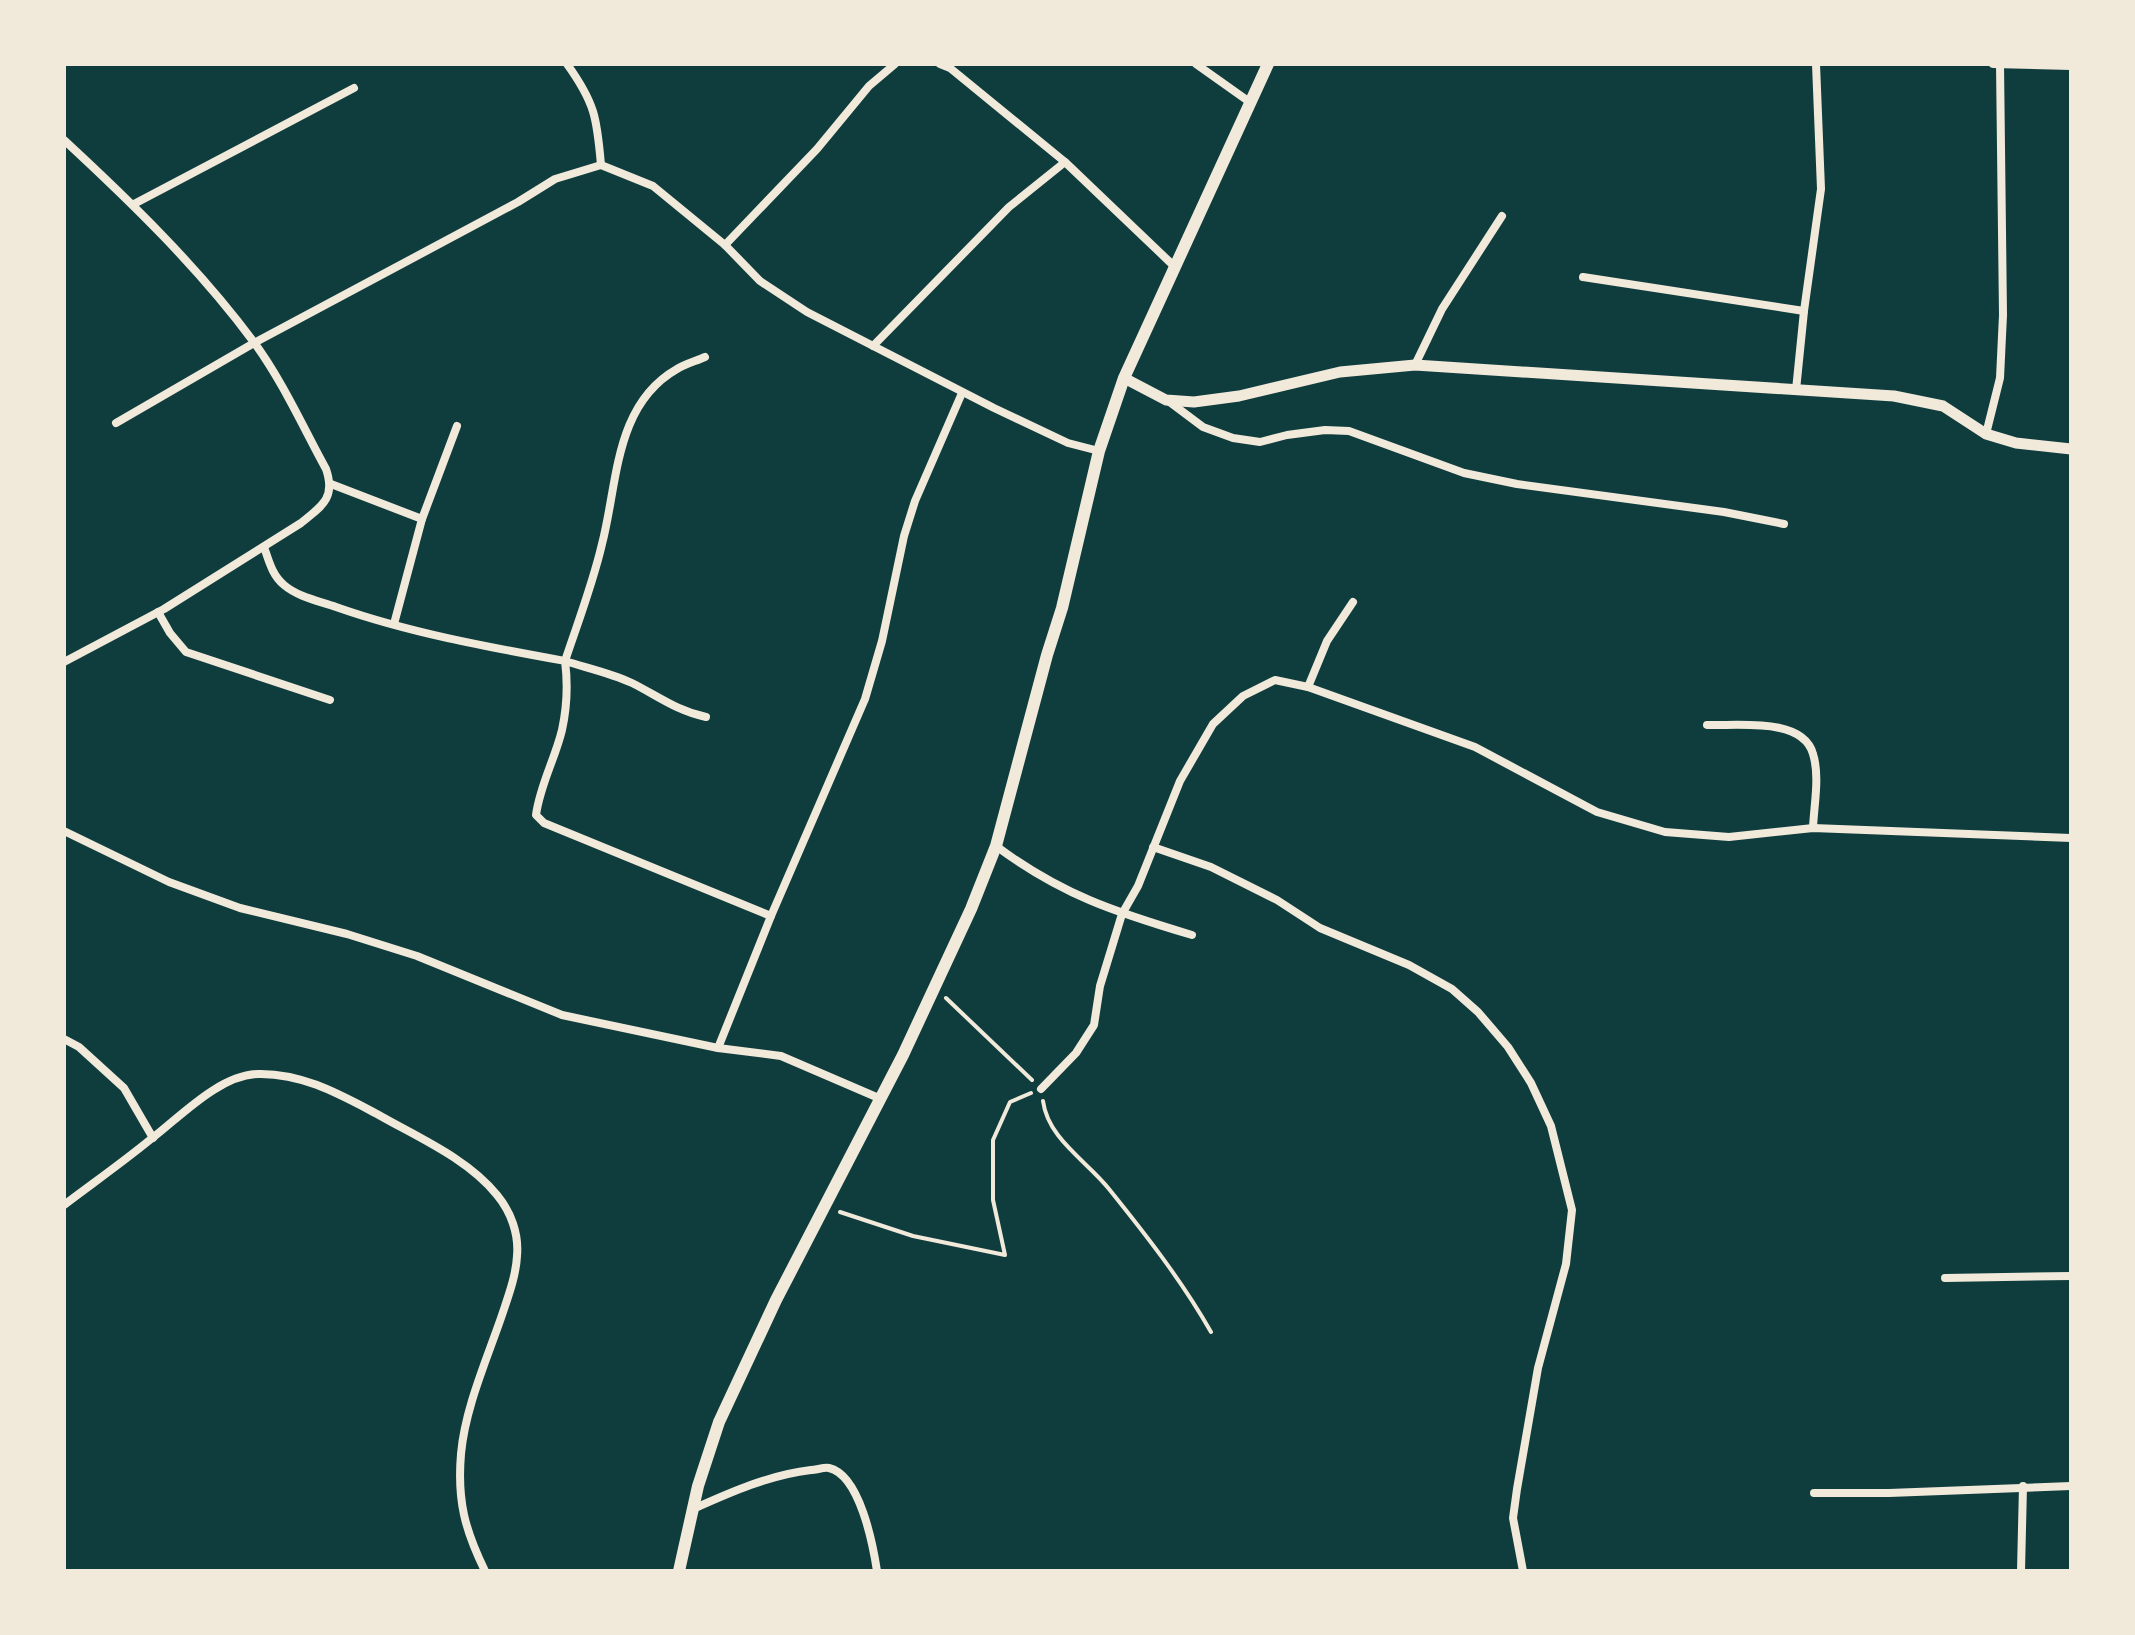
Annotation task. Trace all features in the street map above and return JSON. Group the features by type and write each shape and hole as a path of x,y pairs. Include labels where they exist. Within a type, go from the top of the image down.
{"main road":[{"path":"679,1571 693,1509 719,1422 776,1300 936,988 996,846 1062,608 1099,451 1124,378 1268,64"}],"street":[{"path":"567,64 579,81 597,120 601,165"},
{"path":"725,245 817,149 869,86 895,64"},
{"path":"940,64 950,68 1065,162 1175,267"},
{"path":"1196,64 1251,103"},
{"path":"1796,390 1821,189 1816,64"},
{"path":"1993,64 2071,66"},
{"path":"1986,434 2000,378 2003,315 2000,64"},
{"path":"134,204 354,88"},
{"path":"64,140 134,204 194,269 254,343 326,469 331,484 330,494 321,507 264,547 158,612 64,662"},
{"path":"873,346 1009,207 1065,162"},
{"path":"116,423 254,343 518,202 555,179 601,165 653,186 725,245 760,281 784,297 962,393 1068,443 1099,451"},
{"path":"1415,365 1442,309 1502,216"},
{"path":"1583,277 1804,311"},
{"path":"705,357 677,369 645,397 622,440 602,545 565,661 568,689 562,732 538,799 536,815 544,823 771,916"},
{"path":"1166,400 1194,402 1239,396 1340,372 1415,365 1894,396 1943,406 1986,434 2030,446 2071,449"},
{"path":"1124,378 1166,400 1203,427 1233,438 1260,442 1325,430 1349,431 1464,473 1504,482 1724,512 1784,524"},
{"path":"718,1048 865,699 882,641 911,512 962,393"},
{"path":"394,624 422,519 457,426"},
{"path":"331,484 422,519"},
{"path":"264,547 272,571 284,585 302,595 470,645 565,661 630,682 667,705 706,717"},
{"path":"1308,687 1327,641 1353,602"},
{"path":"158,612 186,652 330,700"},
{"path":"1041,1089 1076,1053 1094,1025 1100,986 1122,914 1138,886 1180,781 1213,724 1243,696 1275,680 1308,687 1475,747 1597,812 1665,832 1729,837 1813,828 2071,838"},
{"path":"1707,725 1783,728 1805,737 1814,754 1813,828"},
{"path":"64,831 169,882 240,908 347,934 417,956 562,1015 660,1033 718,1048 781,1056 881,1099"},
{"path":"996,846 1029,870 1077,897 1192,935"},
{"path":"1153,847 1211,867 1277,900 1320,928 1409,965 1452,989 1478,1012 1508,1047 1531,1083 1551,1126 1572,1210 1566,1264 1538,1368 1513,1518 1523,1571"},
{"path":"64,1039 79,1047 124,1088 153,1138"},
{"path":"64,1205 189,1107 223,1085 255,1074 292,1076 331,1089 473,1171 498,1195 514,1221 517,1256 509,1295 468,1419 461,1452 460,1495 467,1535 485,1571"},
{"path":"1945,1278 2071,1276"},
{"path":"693,1509 738,1489 786,1473 829,1468 847,1479 861,1509 873,1541 877,1571"},
{"path":"2021,1571 2023,1486"},
{"path":"1814,1493 2071,1486"}],"path":[{"path":"936,988 1041,1089 1045,1114 1064,1142 1106,1185 1160,1255 1211,1332"},
{"path":"825,1207 913,1236 1005,1255 993,1200 993,1140 1010,1102 1041,1089"}]}
